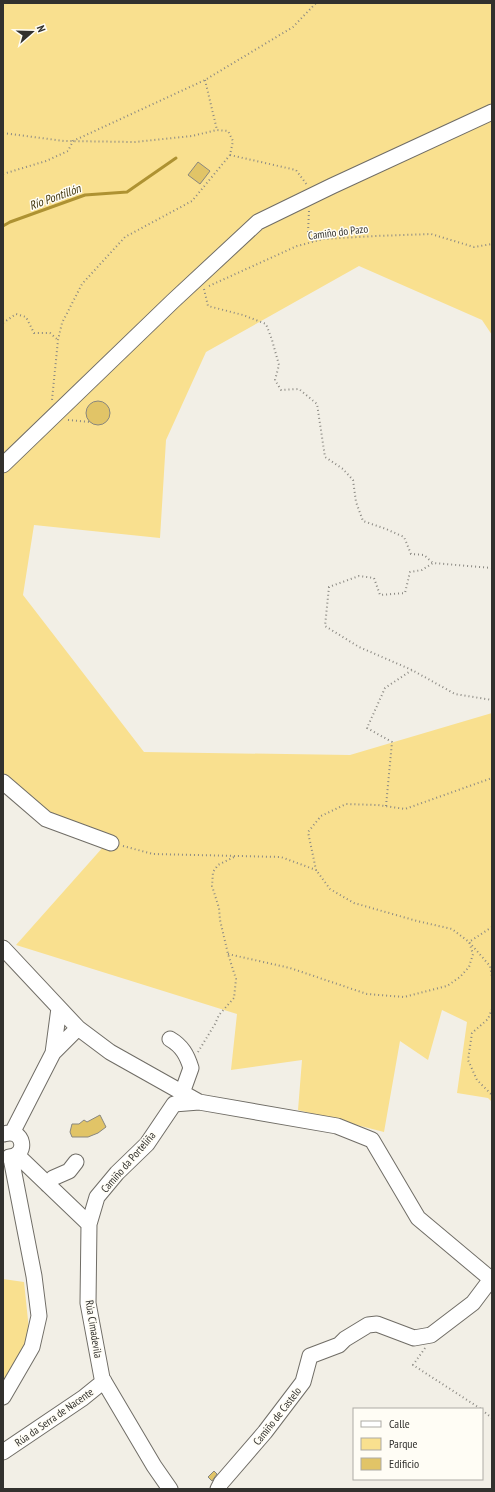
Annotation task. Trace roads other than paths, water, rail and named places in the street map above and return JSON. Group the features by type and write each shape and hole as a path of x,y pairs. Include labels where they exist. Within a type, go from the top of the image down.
{"street":[{"path":"3,465 173,301 258,222 492,112"},
{"path":"3,782 46,819 111,843"},
{"path":"5,952 78,1028 110,1052 199,1102 337,1126 372,1140 418,1218 491,1279"},
{"path":"53,1053 59,1008"},
{"path":"10,1156 20,1152 22,1144 19,1137 8,1133 53,1053 78,1028"},
{"path":"170,1039 177,1043 186,1053 191,1068 182,1093"},
{"name":"Camiño da Porteliña","path":"89,1224 98,1197 117,1173 147,1144 174,1104 199,1102"},
{"path":"10,1156 48,1185 89,1224"},
{"path":"3,1397 32,1347 39,1316 34,1276 10,1156"},
{"path":"48,1185 53,1178 69,1171 76,1162"},
{"name":"Rúa Cimadevila","path":"89,1224 88,1303 102,1378 154,1466 170,1489"},
{"name":"Camiño de Castelo","path":"218,1489 221,1483 265,1432 303,1382 310,1356 339,1345 345,1339 368,1325 377,1324 414,1338 421,1338 431,1335 473,1303 491,1279"},
{"name":"Rúa da Serra de Nacente","path":"3,1452 83,1398 104,1381"}],"waterway":[{"name":"Río Pontillón","path":"3,226 10,222 85,195 127,192 176,158"}]}
